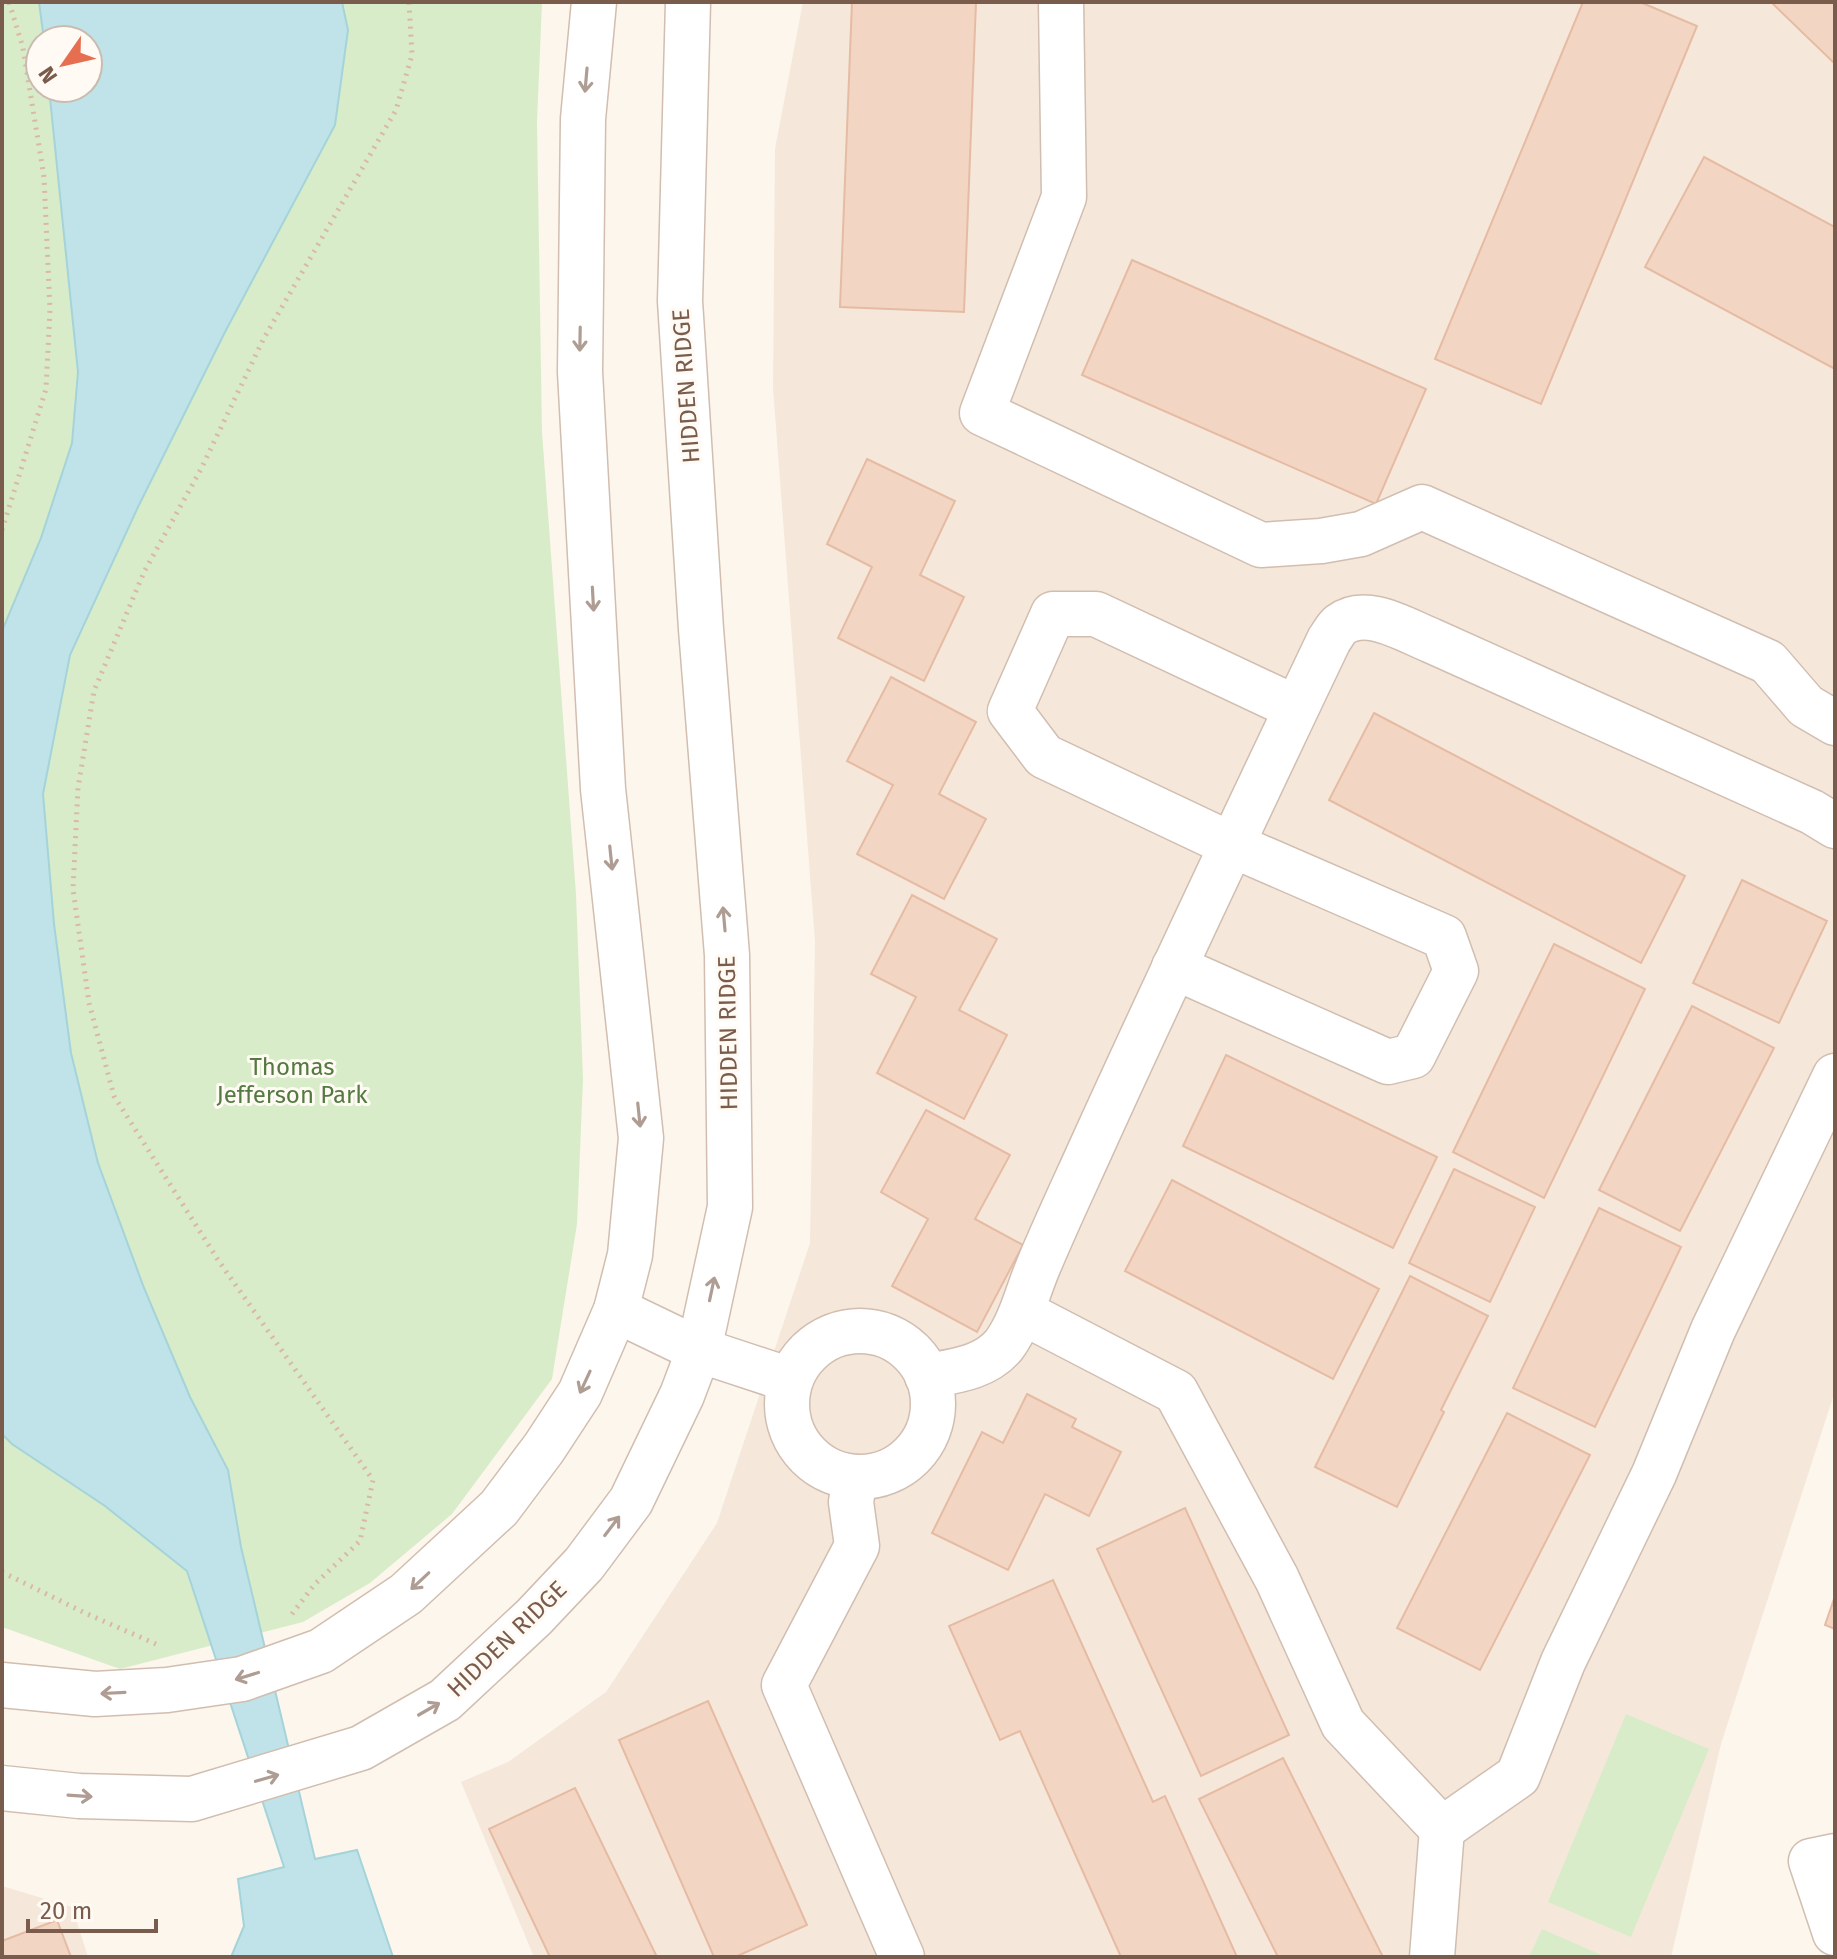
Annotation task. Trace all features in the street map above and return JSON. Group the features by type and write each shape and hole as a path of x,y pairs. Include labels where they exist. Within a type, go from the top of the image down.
{"street":[{"path":"2,1685 95,1694 168,1670 242,1679 321,1651 406,1594 499,1508 580,1393 616,1310 630,1255 641,1138 603,789 580,372 583,119 594,2"},
{"name":"HIDDEN RIDGE","path":"2,1788 79,1796 192,1799 361,1748 445,1700 534,1617 584,1564 631,1501 682,1395 699,1350 730,1207 727,955 701,629 680,301 688,2"},
{"path":"1061,2 1064,197 982,413 1261,545 1321,541 1361,534 1422,507 1768,662 1806,706 1835,723"},
{"path":"1174,967 1388,1062 1413,1056 1456,971 1444,937 1232,845 1044,756 1010,711 1053,614 1096,614 1296,708"},
{"path":"927,1376 986,1362 1004,1344 1022,1312 1050,1238 1174,967 1329,640 1341,625 1361,617 1380,620 1797,805 1835,826"},
{"path":"1442,1829 1518,1776 1563,1662 1654,1474 1713,1330 1835,1076"},
{"path":"616,1310 699,1350 790,1380"},
{"path":"1022,1312 1176,1392 1277,1579 1343,1724 1442,1829 1432,1957"},
{"path":"849,1331 871,1331 889,1337 905,1346 918,1359 927,1376 933,1394 929,1430 918,1450 902,1465 883,1474 839,1475 819,1465 803,1451 791,1432 786,1410 790,1380 810,1349 828,1337 849,1331"},
{"path":"855,1477 851,1502 857,1546 784,1685 902,1957"},
{"path":"1835,1856 1811,1861 1835,1933"}],"path":[{"path":"2,530 46,389 50,310 44,177 23,48 9,2"},
{"path":"290,1616 314,1585 360,1541 373,1480 218,1260 114,1096 89,1003 73,889 78,788 94,691 144,572 201,469 264,338 396,110 412,55 409,2"},
{"path":"2,1572 85,1613 168,1670"}],"shaded area":[{"path":"803,2 1835,2 1835,1391 1721,1744 1671,1957 534,1957 461,1782 508,1762 606,1692 717,1523 810,1243 815,942 773,388 775,149"},
{"path":"2,1886 72,1907 88,1957 2,1957"}],"green space":[{"name":"Thomas Jefferson Park","path":"2,2 542,2 537,122 542,432 576,894 583,1079 577,1224 552,1379 452,1514 370,1583 303,1622 120,1669 2,1627"},
{"path":"1626,1714 1709,1749 1631,1937 1548,1902"},
{"path":"1542,1929 1606,1957 1529,1957"}],"water":[{"path":"39,2 342,2 348,30 335,125 225,332 138,507 70,655 43,794 54,924 71,1053 98,1163 144,1288 190,1397 228,1470 241,1547 315,1859 357,1850 393,1957 231,1957 244,1926 238,1879 284,1867 187,1571 105,1506 12,1444 2,1434 2,631 41,538 72,443 78,372 51,104 104,104 104,24 42,24"}],"building":[{"path":"852,2 976,2 964,312 840,307"},
{"path":"1583,2 1640,2 1697,26 1541,404 1435,359"},
{"path":"1771,2 1835,2 1835,64"},
{"path":"1704,157 1835,227 1835,369 1645,267"},
{"path":"1132,260 1426,389 1376,504 1082,375"},
{"path":"867,459 955,501 920,575 964,597 924,681 838,638 872,567 827,544"},
{"path":"891,677 976,722 939,794 986,819 944,899 857,854 893,785 847,761"},
{"path":"1374,713 1685,876 1641,963 1329,800"},
{"path":"1742,880 1827,921 1779,1023 1693,983"},
{"path":"912,895 997,939 959,1010 1007,1035 964,1119 877,1073 916,997 871,974"},
{"path":"1554,944 1645,989 1544,1198 1453,1152"},
{"path":"1692,1006 1774,1048 1680,1231 1599,1190"},
{"path":"1226,1055 1437,1157 1393,1248 1183,1146"},
{"path":"926,1110 1010,1155 975,1219 1023,1245 977,1332 892,1286 928,1219 881,1192"},
{"path":"1454,1169 1535,1207 1490,1302 1409,1263"},
{"path":"1172,1180 1379,1289 1333,1379 1125,1271"},
{"path":"1599,1208 1681,1247 1595,1427 1513,1388"},
{"path":"1410,1276 1488,1316 1397,1507 1315,1467"},
{"path":"1027,1394 1076,1419 1072,1427 1121,1452 1089,1516 1045,1494 1008,1570 932,1533 982,1432 1003,1443"},
{"path":"1507,1413 1590,1455 1480,1670 1397,1628"},
{"path":"1185,1508 1289,1735 1201,1776 1097,1549"},
{"path":"1053,1580 1153,1802 1165,1796 1237,1957 1121,1957 1020,1731 1000,1740 949,1626"},
{"path":"1835,1596 1835,1629 1825,1625"},
{"path":"708,1701 807,1925 735,1957 714,1957 619,1740"},
{"path":"1283,1758 1383,1957 1278,1957 1199,1799"},
{"path":"575,1788 657,1957 550,1957 489,1829"},
{"path":"57,1920 71,1957 2,1957 2,1941"}]}
